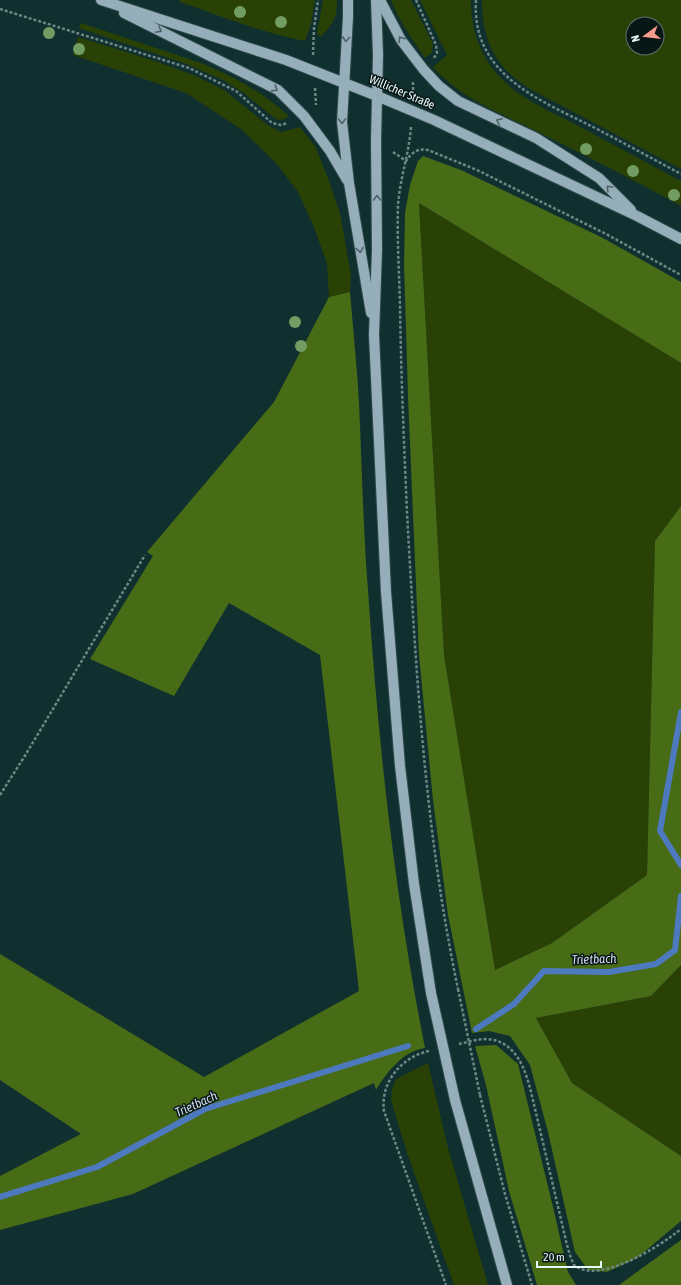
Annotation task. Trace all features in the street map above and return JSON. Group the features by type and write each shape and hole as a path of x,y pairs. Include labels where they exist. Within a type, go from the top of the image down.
{"main road":[{"name":"Willicher Straße","path":"100,0 286,60 344,82 434,120 637,216 681,239"},
{"path":"100,0 278,90 304,116 330,151 349,183"},
{"path":"348,0 342,122 349,183 374,335"},
{"path":"376,0 378,96 376,142 377,250 374,335 386,592 400,766 414,884 431,993 455,1100 507,1285"},
{"path":"380,0 401,40 424,70 439,86 458,101 536,138 599,178 637,216"}],"path":[{"path":"416,0 437,50 436,55 424,70"},
{"path":"476,0 476,16 481,37 494,62 511,81 534,97 681,174"},
{"path":"0,9 189,68 236,91 272,123 277,125 285,124 304,116"},
{"path":"376,142 406,160"},
{"path":"532,1285 501,1180 480,1095 441,899 430,815 412,599 405,474 399,249 399,192 406,160 416,151 424,149 432,151 476,170 606,234 681,275"},
{"path":"0,795 26,754 144,555"},
{"path":"455,1045 482,1039 496,1041 511,1049 520,1061 532,1096 567,1245 575,1266 581,1274"},
{"path":"433,1050 421,1053 411,1058 399,1067 386,1086 383,1104 384,1111 446,1285"},
{"path":"651,1254 681,1229"}],"green space":[{"path":"180,0 315,0 311,24 305,41 273,34 242,24 180,2"},
{"path":"323,0 337,0 337,7 333,21 320,37 317,33"},
{"path":"391,0 411,0 433,44 432,52 425,58 402,23"},
{"path":"420,0 471,0 471,10 475,31 481,50 492,68 507,84 534,103 681,181 681,206 610,168 482,104 456,88 433,67 447,55"},
{"path":"482,0 681,0 681,169 528,88 508,72 501,64 491,48 483,20"},
{"path":"81,23 204,64 249,86 289,116 285,119 279,120 273,117 245,94 223,80 186,64 79,28"},
{"path":"78,37 155,61 196,76 224,90 269,126 281,132 300,127 315,146 340,213 351,275 350,292 329,297 327,264 314,227 298,192 276,163 241,129 186,93 73,55"},
{"path":"423,156 461,170 603,238 681,282 681,363 419,203 444,655 495,970 552,943 647,875 655,541 681,506 681,965 651,996 536,1018 572,1083 681,1156 681,1221 637,1258 607,1272 588,1270 575,1252 548,1132 530,1065 510,1036 489,1031 472,1033 448,915 433,800 419,655 408,396 404,264 405,213 410,185 418,161"},
{"path":"419,203 681,363 681,506 655,541 647,875 552,943 495,970 444,655"},
{"path":"350,292 359,403 366,566 377,705 396,877 414,991 425,1048 410,1053 396,1063 376,1090 374,1083 133,1194 0,1230 0,1176 81,1134 0,1080 0,954 204,1077 359,991 320,655 229,603 174,696 90,659 153,556 147,552 274,402 329,297"},
{"path":"681,965 681,1156 572,1083 536,1018 651,996"},
{"path":"496,1045 518,1064 568,1272 576,1285 537,1285 509,1191 486,1085 475,1046"},
{"path":"428,1063 448,1148 488,1285 454,1285 406,1150 391,1100 392,1089 396,1079"},
{"path":"681,1240 681,1285 619,1285"}],"waterway":[{"name":"Trietbach","path":"681,712 660,831 681,865"},
{"name":"Trietbach","path":"476,1029 514,1004 544,971 609,972 656,964 675,950 681,896"},
{"name":"Trietbach","path":"0,1197 97,1167 205,1109 408,1046"}]}
